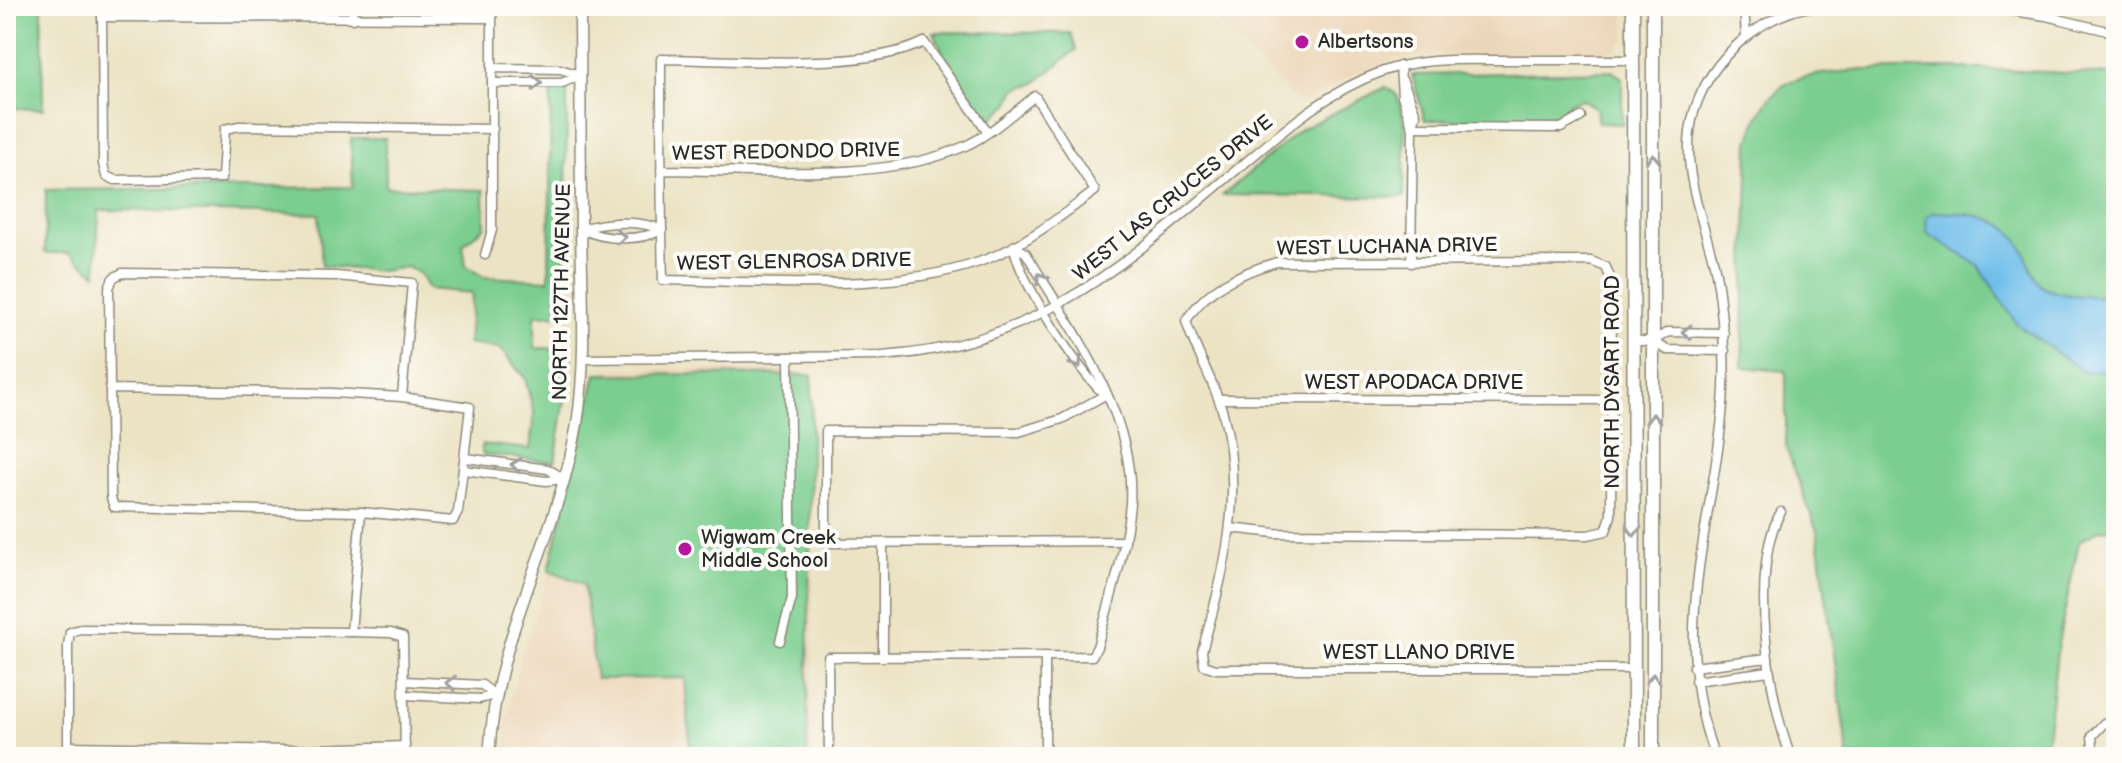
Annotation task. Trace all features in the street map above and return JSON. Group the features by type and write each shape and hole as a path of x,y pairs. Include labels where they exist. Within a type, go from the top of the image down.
{"main road":[{"name":"NORTH DYSART ROAD","path":"1633,6 1634,757"},
{"name":"NORTH DYSART ROAD","path":"1653,6 1653,757"},
{"path":"1633,60 1653,59"}],"street":[{"path":"102,6 106,176 115,180 222,178 225,129 493,129"},
{"path":"352,6 353,19"},
{"path":"485,255 492,230 492,6"},
{"name":"NORTH 127TH AVENUE","path":"489,757 495,695 515,617 564,479 576,425 582,359 580,6"},
{"path":"1744,6 1746,37"},
{"path":"1715,757 1695,681 1692,613 1719,441 1725,351 1714,265 1689,176 1689,140 1702,92 1722,60 1746,37 1782,15 1815,6"},
{"path":"1978,6 2019,9 2116,33"},
{"path":"102,17 492,18"},
{"path":"662,230 661,59 866,59 902,53 924,42 988,132"},
{"name":"WEST LAS CRUCES DRIVE","path":"582,359 881,356 949,348 980,340 1046,312 1120,265 1328,95 1400,66 1440,60 1633,60"},
{"path":"1400,66 1413,127 1411,263"},
{"path":"492,68 560,69 581,75"},
{"path":"492,83 562,83 581,75"},
{"name":"WEST REDONDO DRIVE","path":"661,170 899,168 938,158 988,132 1035,96 1095,191"},
{"path":"1413,127 1561,128 1581,117"},
{"name":"WEST GLENROSA DRIVE","path":"581,229 597,237 647,237 662,230 663,280 883,281 940,274 1014,246 1095,191"},
{"path":"829,757 828,657 1092,656 1125,541 1130,501 1127,461 1120,429 1105,395 1099,371 1026,253 1014,246"},
{"path":"1014,246 1016,262 1046,312 1089,382 1105,395"},
{"name":"WEST LUCHANA DRIVE","path":"1219,399 1186,321 1209,295 1241,273 1277,262 1591,261 1606,267 1612,283 1610,400"},
{"path":"110,389 402,397 470,407 466,458 453,521 361,512 114,507 111,498 109,288 113,278 122,273 336,276 412,283 402,397"},
{"path":"1633,341 1653,341 1668,332 1724,333"},
{"path":"1653,341 1667,350 1725,351"},
{"path":"780,641 792,598 789,357"},
{"path":"1105,395 1062,419 1019,432 826,431 826,543 1125,541"},
{"path":"1219,399 1228,435 1231,465 1230,528 1275,533 1588,535 1606,531 1611,516 1610,400"},
{"name":"WEST APODACA DRIVE","path":"1219,399 1610,400"},
{"path":"466,458 548,469 564,479"},
{"path":"464,470 546,481 564,479"},
{"path":"351,632 361,512"},
{"path":"1781,512 1769,531 1768,658 1791,757"},
{"name":"WEST LLANO DRIVE","path":"1230,528 1227,558 1202,651 1204,665 1216,669 1634,669"},
{"path":"883,543 883,657"},
{"path":"68,757 70,632 80,629 351,632 391,633 403,637 405,757"},
{"path":"1045,656 1045,757"},
{"path":"1693,667 1768,658"},
{"path":"1695,681 1769,671"},
{"path":"405,681 482,685 495,695"},
{"path":"405,695 480,699 495,695"},
{"path":"2094,757 2092,736 2104,723 2116,722"},
{"path":"68,746 287,750 405,746"}],"shaded area":[{"path":"1201,6 1625,6 1625,41 1613,52 1432,54 1389,61 1348,77 1300,105"},
{"name":"Wigwam Creek Middle School","path":"607,369 779,369 812,375 814,757 504,757 506,722 519,661 570,514 595,385"}],"green space":[{"path":"6,6 42,6 43,109 6,108"},
{"path":"934,32 1071,33 1076,50 1034,84 1016,89 1009,104 989,121 946,60"},
{"path":"1955,68 2116,75 2116,527 2099,530 2079,542 2058,644 2045,757 1848,757 1817,531 1786,447 1786,371 1742,367 1749,142 1766,103 1784,85 1797,79 1866,70"},
{"path":"1613,71 1622,78 1622,124 1598,123 1596,108 1581,99 1568,104 1562,115 1553,120 1425,120 1412,75"},
{"path":"1386,87 1397,95 1405,124 1404,197 1223,195 1301,129"},
{"path":"567,90 565,314 535,315 535,348 565,349 572,354 555,462 482,454 482,444 530,449 534,413 525,378 500,349 468,344 472,293 428,289 419,273 407,267 381,271 322,266 319,214 99,210 96,274 70,253 45,253 46,190 353,187 351,138 385,138 386,187 484,190 485,226 463,245 466,266 484,277 549,280 551,91"},
{"name":"Wigwam Creek Middle School","path":"596,374 812,375 807,757 691,757 685,678 596,679 584,584 549,570"}],"water":[{"path":"1934,212 1977,216 2002,225 2020,243 2036,280 2047,289 2071,295 2116,296 2115,360 2104,370 2085,373 2017,324 1978,265 1927,233 1926,217"}],"place":[{"name":"Albertsons","path":"1302,42"},
{"name":"Wigwam Creek Middle School","path":"685,549"}]}
